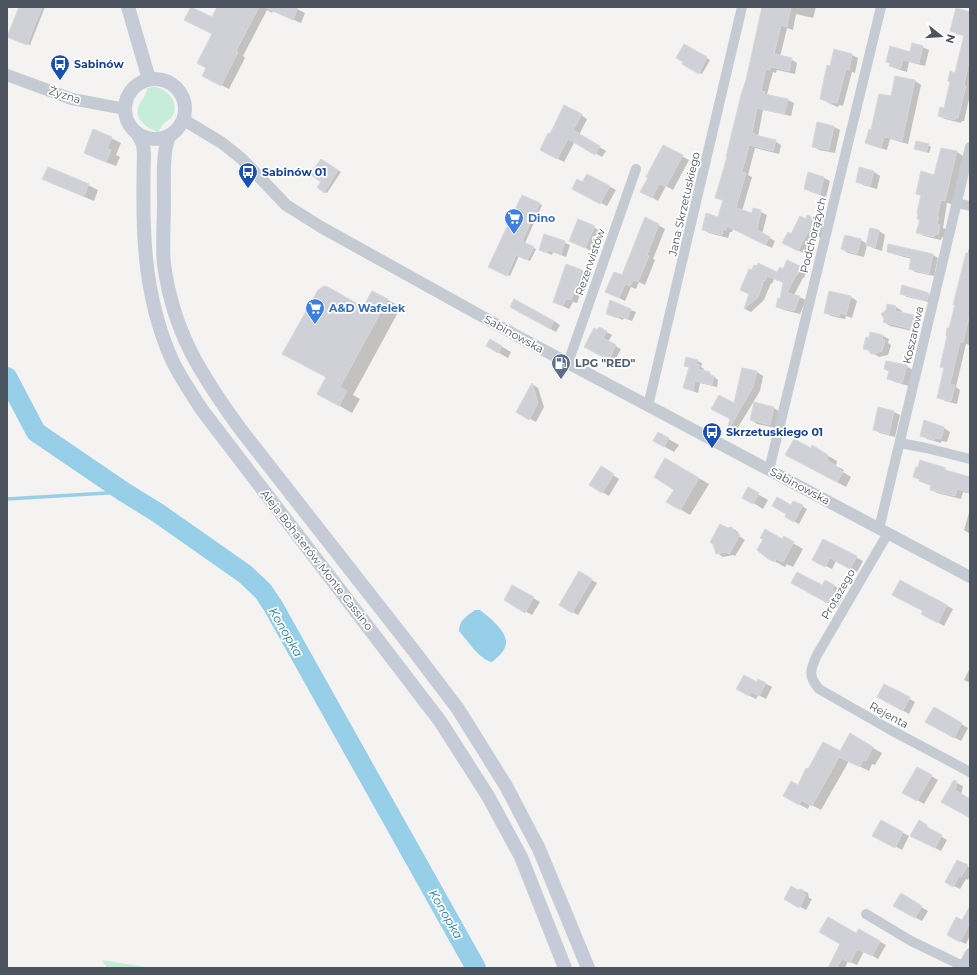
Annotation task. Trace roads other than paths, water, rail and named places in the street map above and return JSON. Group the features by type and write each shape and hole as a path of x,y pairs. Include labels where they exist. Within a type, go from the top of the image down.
{"main road":[{"path":"128,7 149,79"},
{"path":"158,78 167,81 175,86 185,101 186,110 184,120 175,132 161,139 144,137 137,133 130,127 126,118 125,109 127,99 132,90 139,83 149,79 158,78"},
{"name":"Aleja Bohaterów Monte Cassino","path":"137,133 143,144 144,153 143,227 146,264 151,294 159,326 173,361 202,410 397,664 448,734 488,796 521,857 565,968"},
{"name":"Aleja Bohaterów Monte Cassino","path":"169,136 166,142 164,181 164,262 176,320 186,344 200,369 237,423 458,709 506,786 539,849 588,968"}],"street":[{"name":"Jana Skrzetuskiego","path":"648,406 742,7"},
{"name":"Podchorążych","path":"769,470 881,7"},
{"name":"Żyzna","path":"7,75 72,99 125,109"},
{"name":"Sabinowska","path":"184,120 222,143 242,159 286,205 321,227 568,363 970,577"},
{"name":"Koszarowa","path":"884,531 900,443 970,147"},
{"name":"Rezerwistów","path":"568,363 636,169"},
{"path":"957,203 970,206"},
{"path":"900,443 970,459"},
{"name":"Protazego","path":"811,667 816,655 884,531"},
{"name":"Rejenta","path":"811,667 811,677 820,689 970,772"},
{"path":"866,914 911,941 965,967 970,953"}],"water":[{"path":"475,610 480,610 489,617 505,637 506,642 504,649 492,662 478,654 459,631 462,621 466,616"}],"waterway":[{"name":"Konopka","path":"7,377 36,432 124,492 158,513 245,574 263,591 273,606 476,968"},
{"path":"7,499 124,492"}],"place":[{"name":"Sabinów","path":"60,81"},
{"name":"Sabinów 01","path":"248,189"},
{"name":"Dino","path":"514,235"},
{"name":"A&D Wafelek","path":"315,325"},
{"name":"LPG \"RED\"","path":"561,380"},
{"name":"Skrzetuskiego 01","path":"712,449"}]}
